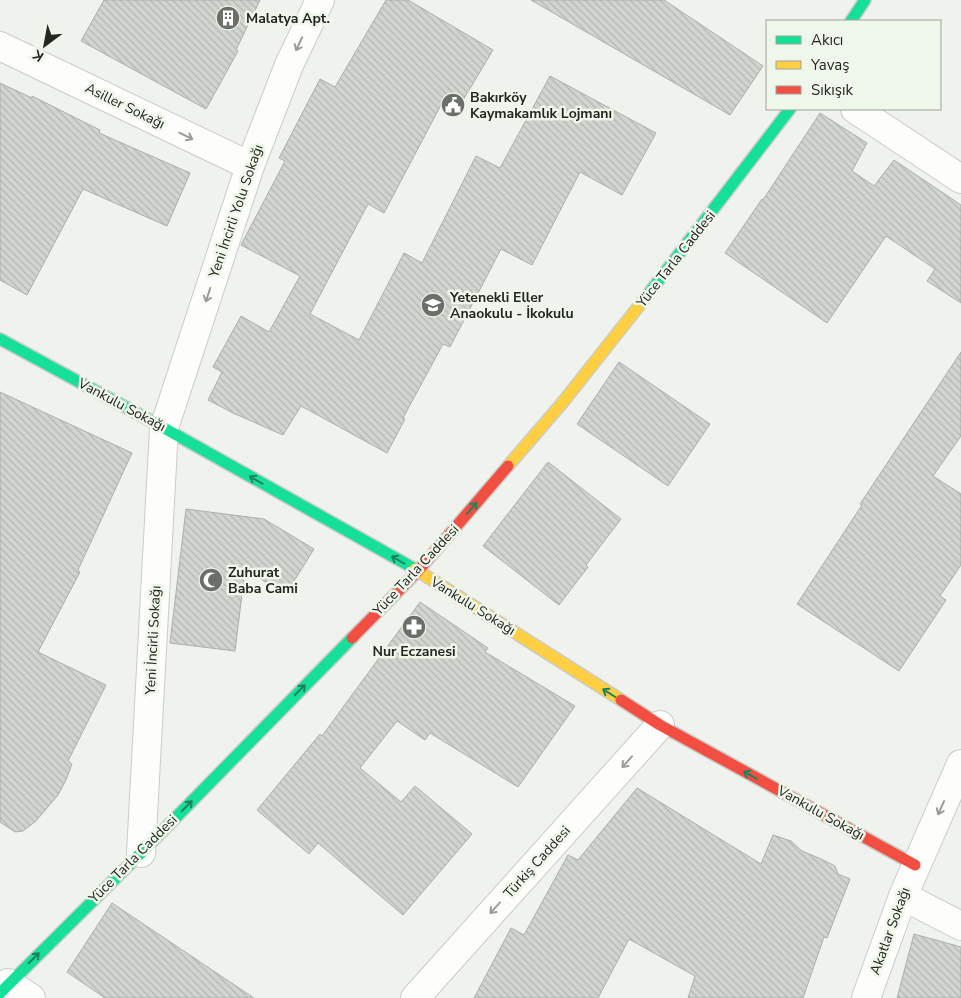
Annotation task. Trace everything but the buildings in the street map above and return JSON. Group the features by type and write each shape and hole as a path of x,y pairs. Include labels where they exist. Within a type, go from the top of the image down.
{"main road":[{"path":"852,20 865,0"},
{"name":"Yüce Tarla Caddesi","path":"4,988 141,853 418,571 569,394 672,266 789,110"},
{"name":"Vankulu Sokağı","path":"0,339 164,428 418,571 660,725 916,865"}],"street":[{"name":"Yeni İncirli Yolu Sokağı","path":"164,428 250,166 289,65 320,0"},
{"name":"Asiller Sokağı","path":"0,46 250,166"},
{"path":"857,110 961,179"},
{"name":"Yeni İncirli Sokağı","path":"141,853 164,428"},
{"name":"Türkiş Caddesi","path":"415,998 660,725"},
{"name":"Akatlar Sokağı","path":"866,998 903,896 961,764"},
{"path":"903,896 961,926"},
{"path":"4,988 31,998"}],"traffic: fast":[{"path":"852,20 865,0"},
{"path":"646,297 789,110"},
{"path":"0,339 164,428 415,569"},
{"path":"0,993 141,853 352,638"}],"traffic: slow":[{"path":"508,466 563,402 646,297"},
{"path":"415,569 621,700"}],"traffic: jam":[{"path":"352,638 418,571 508,466"},
{"path":"621,700 660,725 915,865"}],"place":[{"name":"Malatya Apt.","path":"228,18"},
{"name":"Bakırköy Kaymakamlık Lojmanı","path":"453,105"},
{"name":"Yetenekli Eller Anaokulu - İkokulu","path":"433,305"},
{"name":"Zuhurat Baba Cami","path":"211,580"},
{"name":"Nur Eczanesi","path":"414,627"}]}
